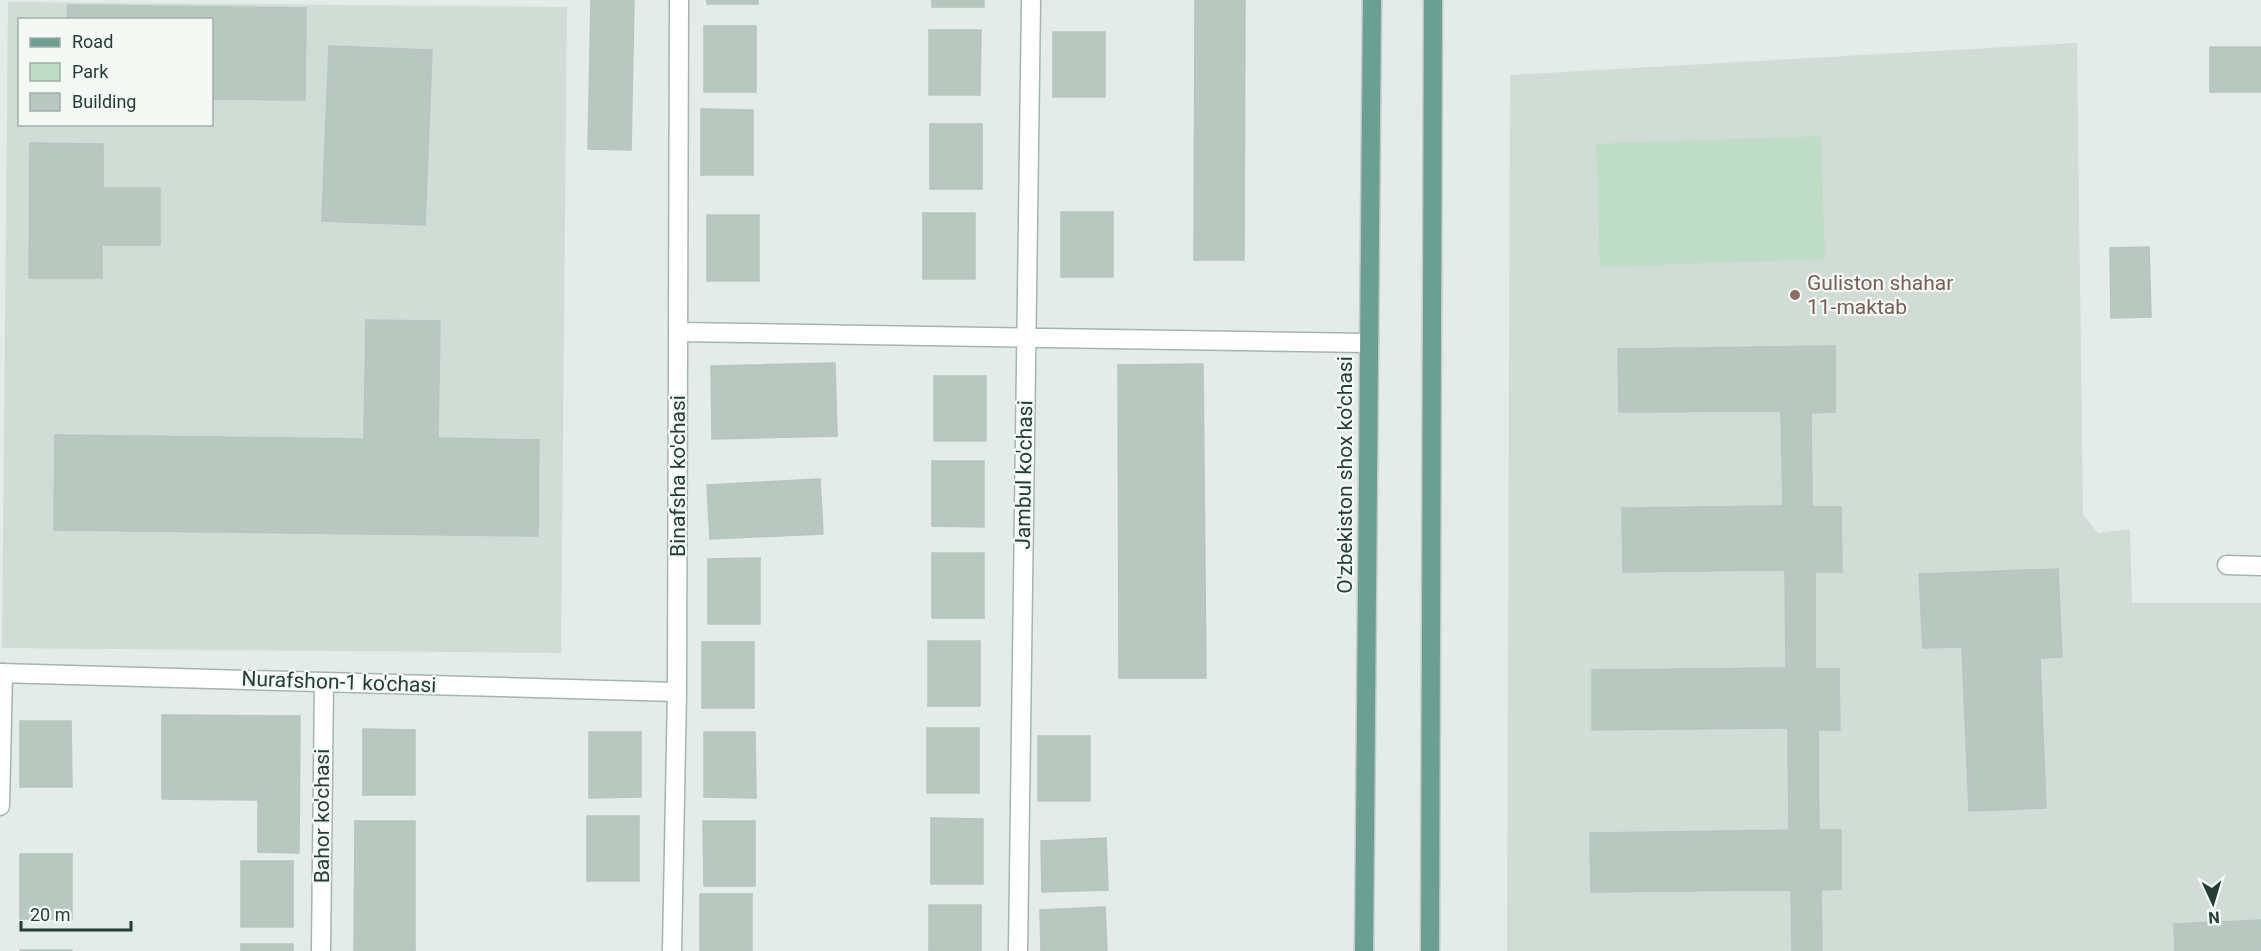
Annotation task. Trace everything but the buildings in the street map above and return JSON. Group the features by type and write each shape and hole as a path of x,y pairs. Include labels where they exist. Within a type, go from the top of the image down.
{"main road":[{"name":"O'zbekiston shox ko'chasi","path":"1364,951 1372,0"},
{"path":"1430,951 1433,0"}],"street":[{"name":"Binafsha ko'chasi","path":"672,951 677,692 679,0"},
{"name":"Jambul ko'chasi","path":"1018,951 1031,0"},
{"path":"678,332 1369,343"},
{"path":"2228,565 2261,566"},
{"path":"0,806 2,673"},
{"name":"Nurafshon-1 ko'chasi","path":"2,673 677,692"},
{"name":"Bahor ko'chasi","path":"321,951 324,682"}],"shaded area":[{"path":"8,2 567,7 561,653 2,648"},
{"name":"Guliston shahar 11-maktab","path":"2077,43 2083,515 2098,533 2130,529 2132,603 2261,603 2261,951 1507,951 1510,75"}],"green space":[{"path":"1821,136 1825,259 1600,267 1596,144"}],"place":[{"name":"Guliston shahar 11-maktab","path":"1795,295"}]}
